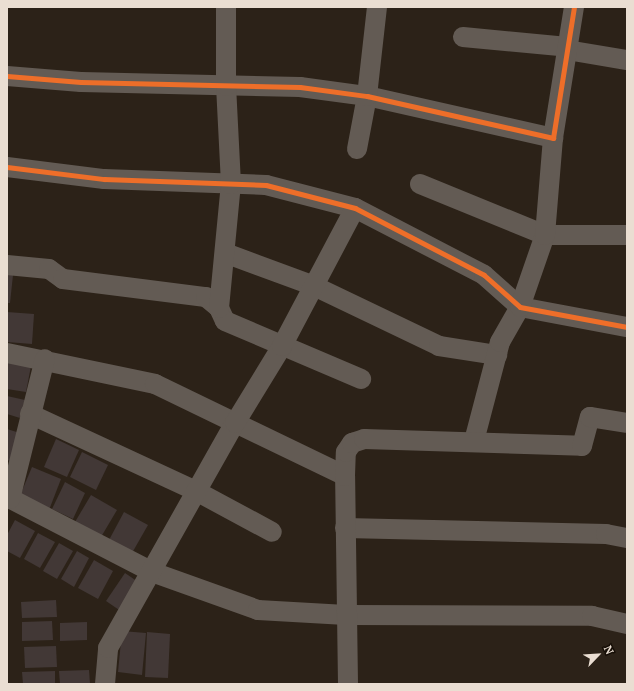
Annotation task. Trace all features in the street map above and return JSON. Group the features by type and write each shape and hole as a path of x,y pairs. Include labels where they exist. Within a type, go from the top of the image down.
{"street":[{"path":"219,308 231,184 226,86 226,7"},
{"path":"357,149 367,96 377,7"},
{"path":"474,441 500,342 520,306 545,235 553,138 574,7"},
{"path":"463,37 568,49 622,59"},
{"path":"7,76 81,82 300,87 367,96 553,138"},
{"path":"7,167 104,179 266,185 354,208 484,275 520,306 627,328"},
{"path":"420,184 545,235 627,235"},
{"path":"105,684 108,648 235,423 282,346 354,208"},
{"path":"225,253 314,286 439,346 497,355"},
{"path":"7,265 49,269 63,279 206,298 219,308 226,321 361,379"},
{"path":"7,353 44,359 156,384 345,476"},
{"path":"44,359 9,498 152,572 258,610 346,615 592,616 627,624"},
{"path":"30,414 196,491 272,532"},
{"path":"348,684 345,476 346,452 352,443 364,440 474,441 582,446 590,417 627,424"},
{"path":"345,528 606,534 627,538"}],"building":[{"path":"7,275 13,275 10,303 7,303"},
{"path":"7,312 34,314 32,344 7,342"},
{"path":"7,362 31,366 26,392 7,389"},
{"path":"7,396 25,400 20,418 7,414"},
{"path":"7,429 23,434 15,462 7,460"},
{"path":"56,439 79,450 67,477 44,467"},
{"path":"82,452 108,465 96,490 70,477"},
{"path":"32,467 61,479 49,510 19,498"},
{"path":"65,482 85,493 73,519 52,509"},
{"path":"91,495 117,510 101,537 75,522"},
{"path":"124,512 148,525 132,553 109,540"},
{"path":"15,520 35,531 20,558 7,551 7,535"},
{"path":"38,533 55,542 40,568 24,559"},
{"path":"59,543 73,551 57,579 43,571"},
{"path":"77,551 89,558 74,587 61,579"},
{"path":"94,560 113,571 98,599 78,588"},
{"path":"125,573 144,586 125,614 106,601"},
{"path":"56,600 57,617 22,618 21,602"},
{"path":"52,621 53,640 22,641 22,622"},
{"path":"87,622 87,640 60,641 60,623"},
{"path":"122,631 146,633 142,675 118,672"},
{"path":"147,632 170,634 168,678 145,677"},
{"path":"56,646 57,667 25,668 24,647"},
{"path":"89,670 90,684 60,684 59,671"},
{"path":"55,671 55,684 23,684 22,672"}],"cycle path":[{"path":"7,76 81,82 300,87 367,96 553,138 574,7"},
{"path":"7,167 104,179 266,185 355,208 484,275 520,307 627,327"}]}
